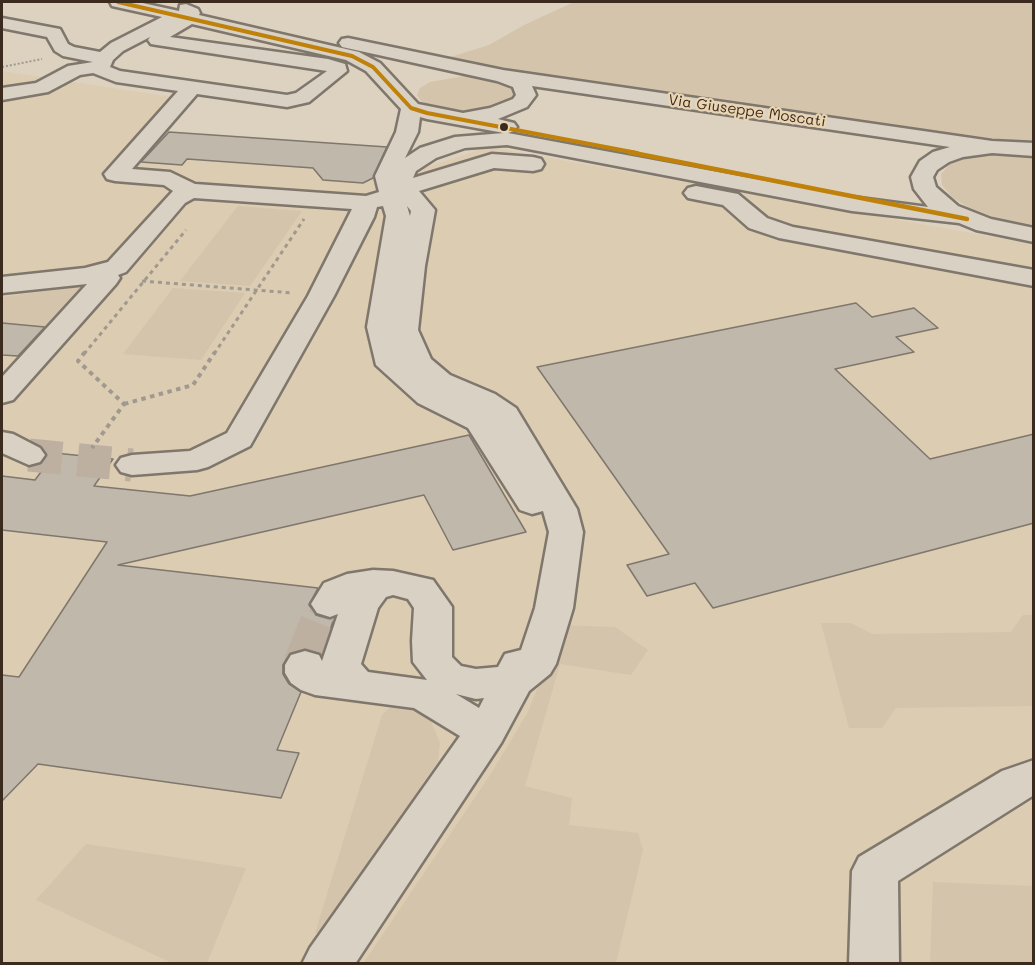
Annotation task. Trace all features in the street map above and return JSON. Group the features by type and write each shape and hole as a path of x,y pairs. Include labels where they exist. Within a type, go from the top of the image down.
{"street":[{"name":"Via Giuseppe Moscati","path":"118,2 165,4 237,29 352,56 411,92 458,71 476,71"},
{"name":"Via Giuseppe Moscati","path":"142,3 476,71 992,147 1034,150"},
{"path":"2,94 40,88 75,70 101,63 122,45 138,24 143,13 142,3"},
{"path":"2,13 54,33 61,46 69,52 101,63"},
{"path":"122,45 191,14"},
{"path":"158,39 191,14"},
{"path":"122,45 193,30 237,29"},
{"path":"101,63 100,70 106,74 281,101 295,100 338,71 338,68 328,65 158,39"},
{"name":"Via Giuseppe Moscati","path":"503,75 522,84 961,151"},
{"path":"494,114 520,103 526,95 522,84"},
{"path":"192,87 115,174 170,179 190,191 319,199 392,188 492,162 512,161 730,199 758,223 788,233 1034,278"},
{"path":"411,92 427,114 455,117 961,216"},
{"path":"327,963 486,732 514,681 545,568 546,523 479,422 429,397 390,365 381,327 398,216 392,188 386,176 407,132 411,92"},
{"path":"392,188 423,143 449,125 455,117 494,114 961,216 1034,235"},
{"path":"132,465 197,460 239,439 321,296 362,217 428,153 455,144 476,140 507,140 852,204 961,216"},
{"name":"Via Giuseppe Moscati","path":"961,216 926,189 922,177 928,166 941,157 961,151 992,147"},
{"path":"2,394 104,275 117,267 177,198 190,191"},
{"path":"961,216 969,266"},
{"path":"2,285 104,275"},
{"path":"330,604 337,592 347,586 373,582 420,590 433,607 431,641 433,662 449,678 476,684 514,681"},
{"path":"357,685 340,668 360,606 373,588 393,584"},
{"path":"305,665 305,673 315,680 423,694 486,732"},
{"path":"874,963 875,871 1017,783 1034,777"}],"path":[{"path":"2,67 69,52"},
{"path":"124,404 78,361 217,192"},
{"path":"92,448 124,404 193,385 319,199"},
{"path":"104,275 143,281 321,296"}],"shaded area":[{"path":"574,2 1033,2 1033,143 912,129 570,81 444,59 489,45 524,25"},
{"path":"2,71 191,100 169,132 391,147 384,167 420,169 488,147 1033,244 1033,963 2,964"},
{"path":"464,76 498,80 510,85 515,92 513,99 503,105 469,111 433,107 421,101 417,95 420,88 430,82"},
{"path":"992,154 1033,156 1033,225 994,217 969,208 952,197 942,185 941,174 950,164 967,157"},
{"path":"238,206 302,211 250,286 180,281"},
{"path":"86,286 49,327 2,323 2,297"},
{"path":"173,288 245,293 201,360 123,354"},
{"path":"1023,615 1033,615 1033,706 896,708 882,728 849,728 821,623 851,623 872,634 1011,632"},
{"path":"555,625 615,627 648,650 631,675 560,664 525,786 572,798 569,825 638,833 643,850 616,963 363,964 492,772 528,712 546,667"},
{"path":"416,707 430,719 440,743 438,761 323,932 315,933 382,715 389,708"},
{"path":"86,844 246,868 207,963 172,963 36,900"},
{"path":"933,882 1033,886 1033,963 930,963"}],"building":[{"path":"169,132 387,147 373,178 363,183 323,180 313,168 187,159 182,165 141,162"},
{"path":"856,303 872,317 914,308 938,328 896,337 914,352 835,369 930,459 1034,434 1034,523 713,608 695,583 647,596 627,565 669,554 537,367"},
{"path":"2,323 45,327 18,356 2,355"},
{"path":"469,435 526,532 453,550 424,495 118,565 318,588 309,605 316,615 329,619 334,618 322,655 304,649 290,653 283,665 283,674 289,684 301,692 277,750 299,753 281,798 38,764 2,801 2,675 19,677 107,542 2,530 2,476 35,480 55,453 113,459 94,486 190,496"}],"tunnel":[{"path":"29,455 132,465"},
{"path":"324,618 330,604"},
{"path":"305,665 325,616"}],"transit line":[{"path":"118,2 352,56 373,67 411,108 427,113 967,219"}]}
